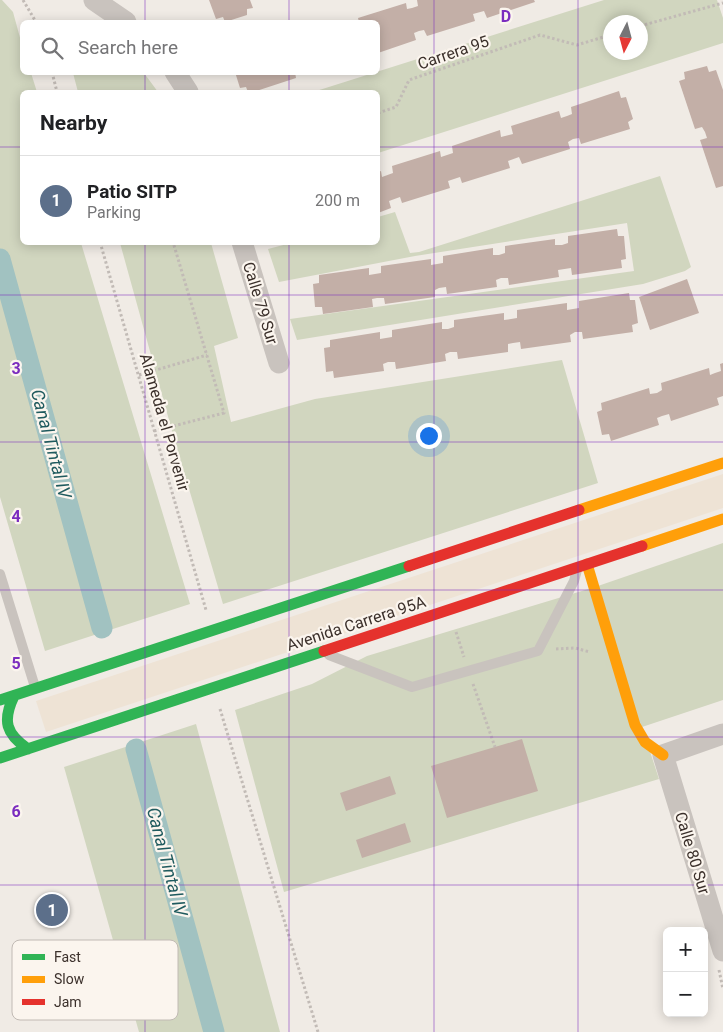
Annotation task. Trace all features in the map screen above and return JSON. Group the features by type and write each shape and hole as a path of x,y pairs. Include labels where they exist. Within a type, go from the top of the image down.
{"main road":[{"path":"0,700 723,463"},
{"name":"Avenida Carrera 95A","path":"0,758 723,519"},
{"path":"582,566 635,725 645,742 663,755"},
{"path":"14,696 8,706 6,716 8,731 18,743 28,749"}],"street":[{"path":"94,0 123,20"},
{"path":"177,75 187,90"},
{"name":"Calle 79 Sur","path":"243,245 279,363"},
{"path":"663,755 723,734"},
{"name":"Calle 80 Sur","path":"663,755 723,951"}],"lane":[{"path":"321,652 412,687 538,651 582,566"},
{"path":"0,574 35,689"}],"path":[{"path":"23,0 35,20"},
{"path":"648,24 723,2"},
{"name":"Carrera 95","path":"380,111 396,107 409,80 540,36 577,45 603,37"},
{"path":"53,75 56,90"},
{"name":"Alameda el Porvenir","path":"101,245 206,609"},
{"path":"154,431 224,413 174,245"},
{"path":"138,375 207,356"},
{"path":"214,688 318,1032"}],"green space":[{"path":"0,0 2,0 13,12 20,38 20,75 32,75 36,90 20,90 20,245 82,245 190,604 45,651 0,497"},
{"path":"604,0 717,0 723,18 723,43 380,152 380,90 319,90 367,75 380,75 380,71"},
{"path":"74,75 145,75 157,90 77,90"},
{"path":"660,176 691,267 685,271 643,284 297,340 290,319 634,271 627,223 415,256 279,282 268,249 283,245 380,245 380,216 395,212 410,253 419,252"},
{"path":"121,245 212,245 238,338 214,346 231,422 315,399 562,360 598,483 223,604 174,438"},
{"path":"723,543 723,700 642,727 659,779 284,892 235,710 312,684 367,656 595,587"},
{"path":"196,724 280,1032 139,1032 136,1020 178,1020 178,940 113,940 64,767"}],"shaded area":[{"path":"723,474 723,508 46,732 36,701"}],"building":[{"path":"209,0 250,0 253,8 247,9 247,15 231,20 224,20 223,17 216,19"},
{"path":"417,0 534,0 535,2 487,18 484,11 473,14 475,21 427,36 424,30 419,31 414,33 416,40 380,52 380,20 358,20 358,18 406,3 407,9 418,6"},
{"path":"707,66 709,72 716,70 723,90 723,186 716,188 700,140 707,138 705,132 702,127 695,129 679,81 685,79 684,72"},
{"path":"236,75 296,75 296,78 259,90 247,90 246,87 240,88"},
{"path":"619,91 621,98 626,97 633,119 628,122 630,129 581,144 579,138 573,139 568,142 570,149 522,164 519,157 508,161 510,168 462,183 460,177 448,181 450,188 402,203 400,197 389,201 391,208 380,212 380,171 382,177 393,173 392,166 440,151 441,157 453,153 452,146 500,130 501,137 513,134 511,126 559,111 561,118 567,116 572,114 571,107"},
{"path":"617,229 618,236 624,236 626,259 621,260 622,268 572,275 571,268 558,270 559,277 509,285 508,278 501,278 496,280 497,287 447,294 446,287 439,288 435,290 435,297 385,304 384,298 377,298 372,299 373,307 323,314 322,307 315,307 313,284 319,283 319,275 369,268 369,275 381,273 381,266 431,259 431,265 443,263 443,256 493,248 493,255 499,255 505,253 505,246 555,239 555,245 562,245 568,243 568,236"},
{"path":"687,279 699,313 650,330 639,297"},
{"path":"629,293 630,300 635,300 638,323 632,325 633,332 583,339 582,332 575,332 570,335 571,342 521,349 520,342 513,343 508,344 508,352 458,359 457,352 450,352 445,354 446,361 396,369 395,362 388,362 383,364 384,371 334,378 333,371 326,372 324,348 330,347 330,340 380,332 380,339 392,337 392,330 442,322 442,329 448,329 454,327 454,320 504,313 504,320 511,319 517,318 517,310 567,303 567,310 579,308 579,301"},
{"path":"723,363 723,396 717,398 719,405 671,421 669,414 662,416 657,418 659,425 611,441 609,434 602,435 597,412 602,410 601,403 649,388 650,394 657,393 662,390 661,383 709,368 710,375 721,371 720,364"},
{"path":"522,739 538,791 447,818 431,766"},
{"path":"390,776 396,794 346,811 340,793"},
{"path":"405,823 411,842 362,858 356,840"}],"waterway":[{"name":"Canal Tintal IV","path":"0,259 102,628"},
{"name":"Canal Tintal IV","path":"136,749 214,1032"}],"traffic: fast":[{"path":"0,700 409,566"},
{"path":"0,758 324,651"},
{"path":"14,696 8,713 8,726 15,738 28,749"}],"traffic: slow":[{"path":"579,510 723,463"},
{"path":"642,546 723,519"},
{"path":"587,564 635,725 645,742 663,755"}],"traffic: jam":[{"path":"409,566 579,510"},
{"path":"324,651 642,546"}],"place":[{"name":"Patio SITP","path":"52,910"}]}
